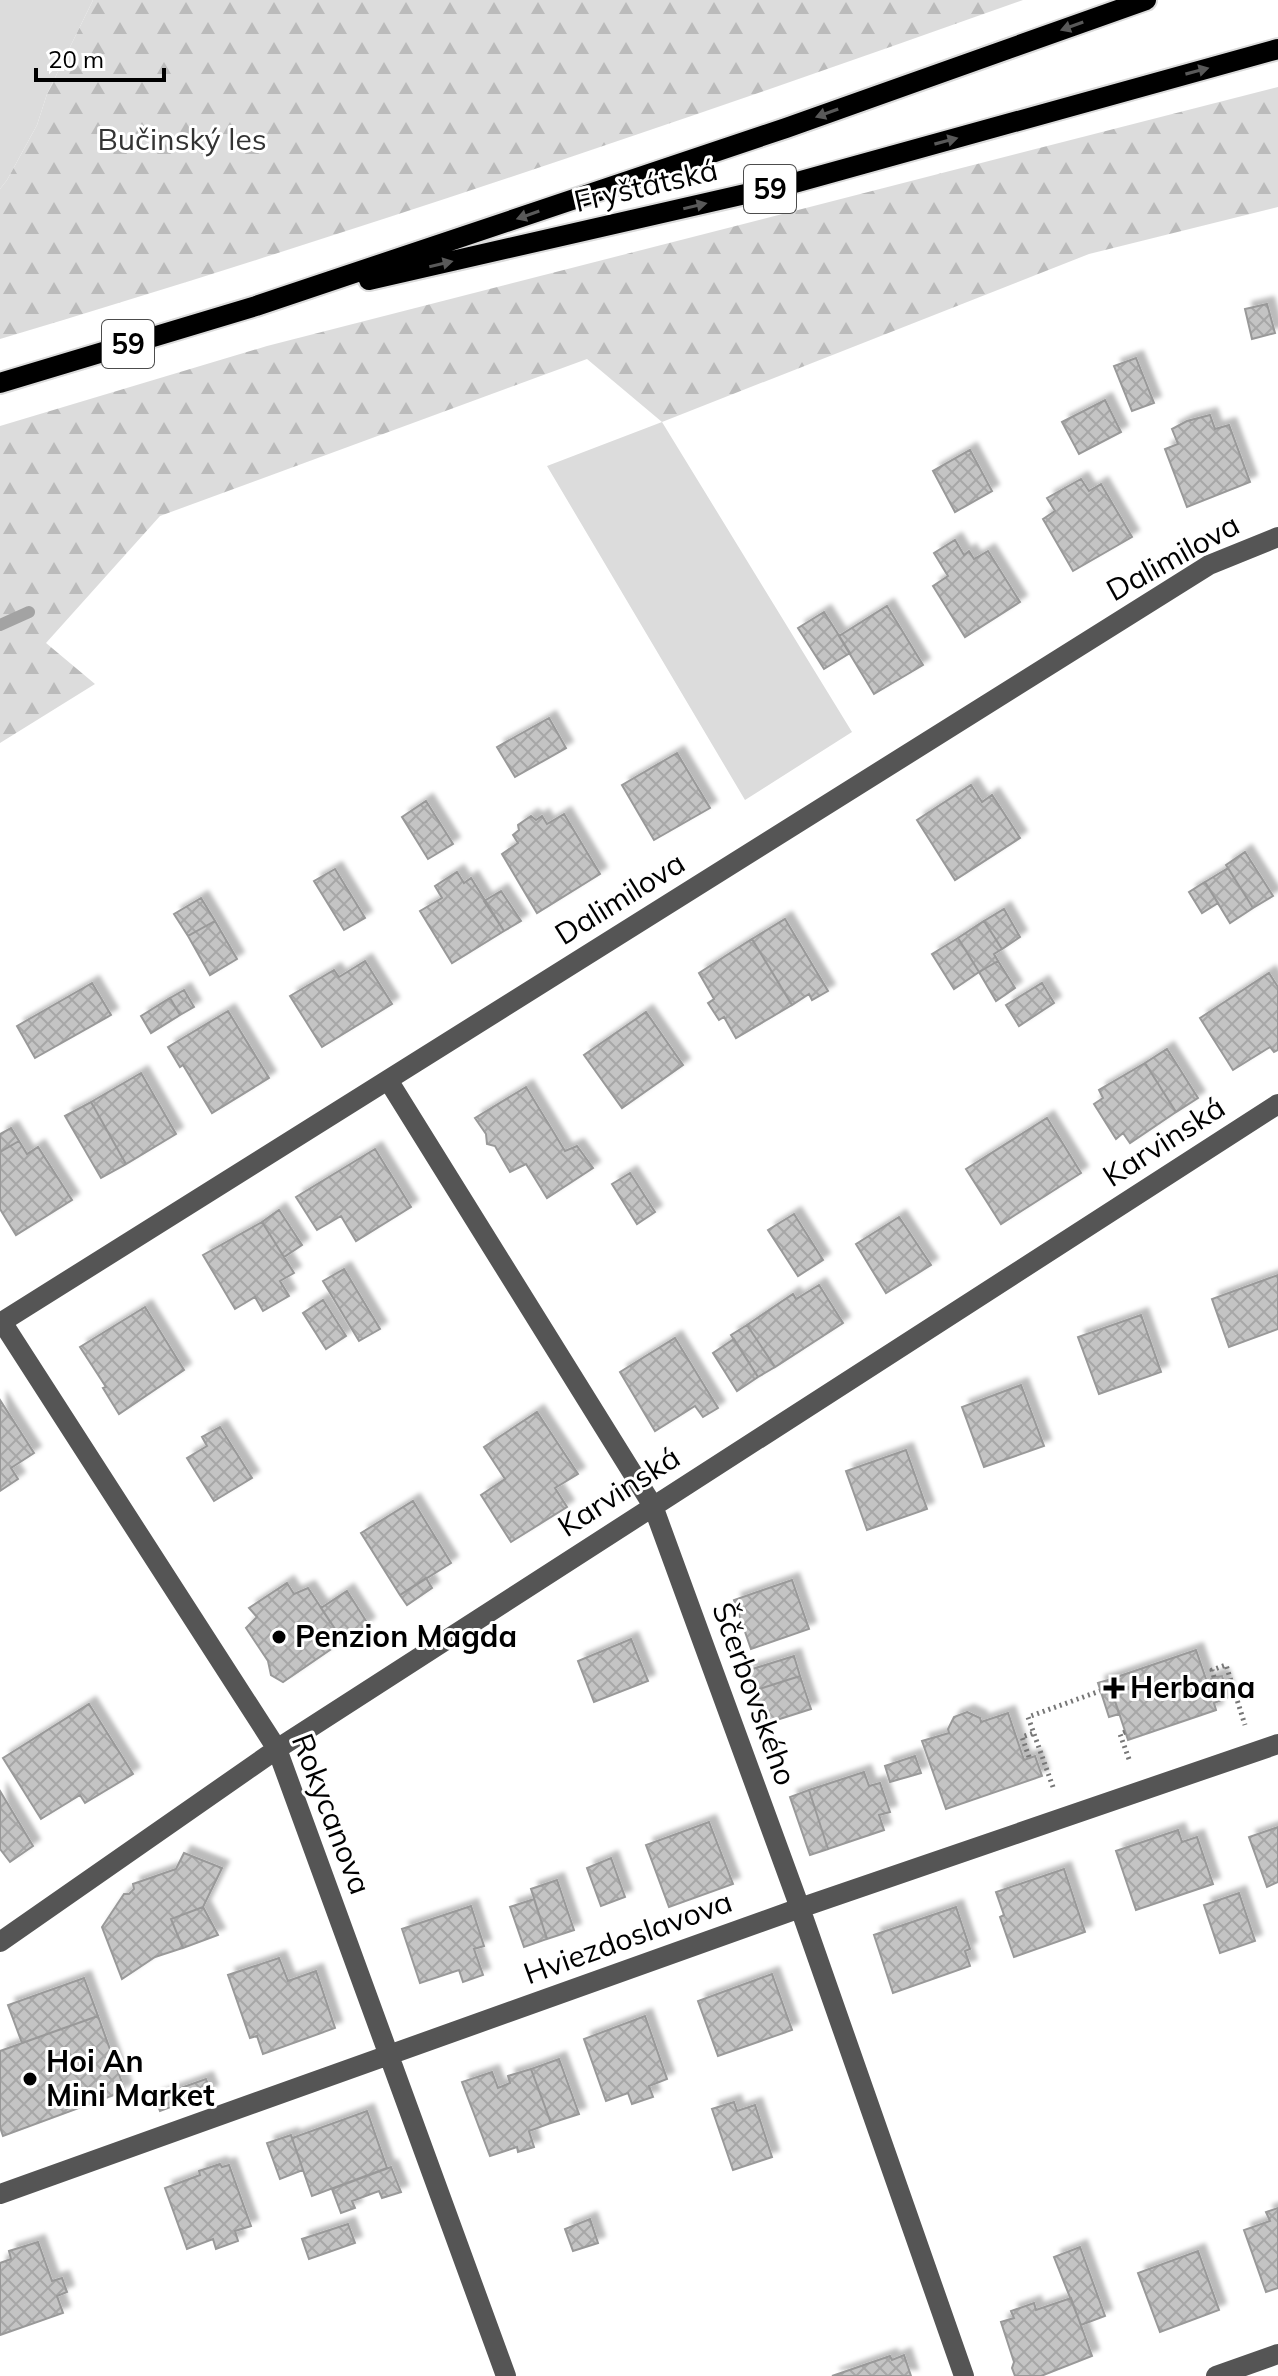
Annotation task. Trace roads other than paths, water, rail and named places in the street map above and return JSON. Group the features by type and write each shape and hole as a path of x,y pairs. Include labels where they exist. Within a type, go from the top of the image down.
{"main road":[{"name":"Fryštátská","path":"0,383 256,306 786,128 1146,0"},
{"name":"Fryštátská","path":"256,306 794,183 1278,49"}],"street":[{"name":"Dalimilova","path":"1,1323 1209,565 1278,537"},
{"name":"Ščerbovského","path":"388,1080 653,1506 800,1908 964,2376"},
{"name":"Karvinská","path":"0,1942 277,1749 1278,1104"},
{"name":"Rokycanova","path":"1,1323 277,1749 506,2376"},
{"name":"Hviezdoslavova","path":"0,2194 800,1908 1278,1744"},
{"path":"1216,2376 1278,2354"}],"waterway":[{"path":"0,625 29,612"}],"place":[{"name":"Penzion Magda","path":"279,1637"},
{"name":"Herbana","path":"1114,1688"},
{"name":"Hoi An Mini Market","path":"30,2079"}],"park label":[{"name":"Bučinský les","path":"182,140"}]}
